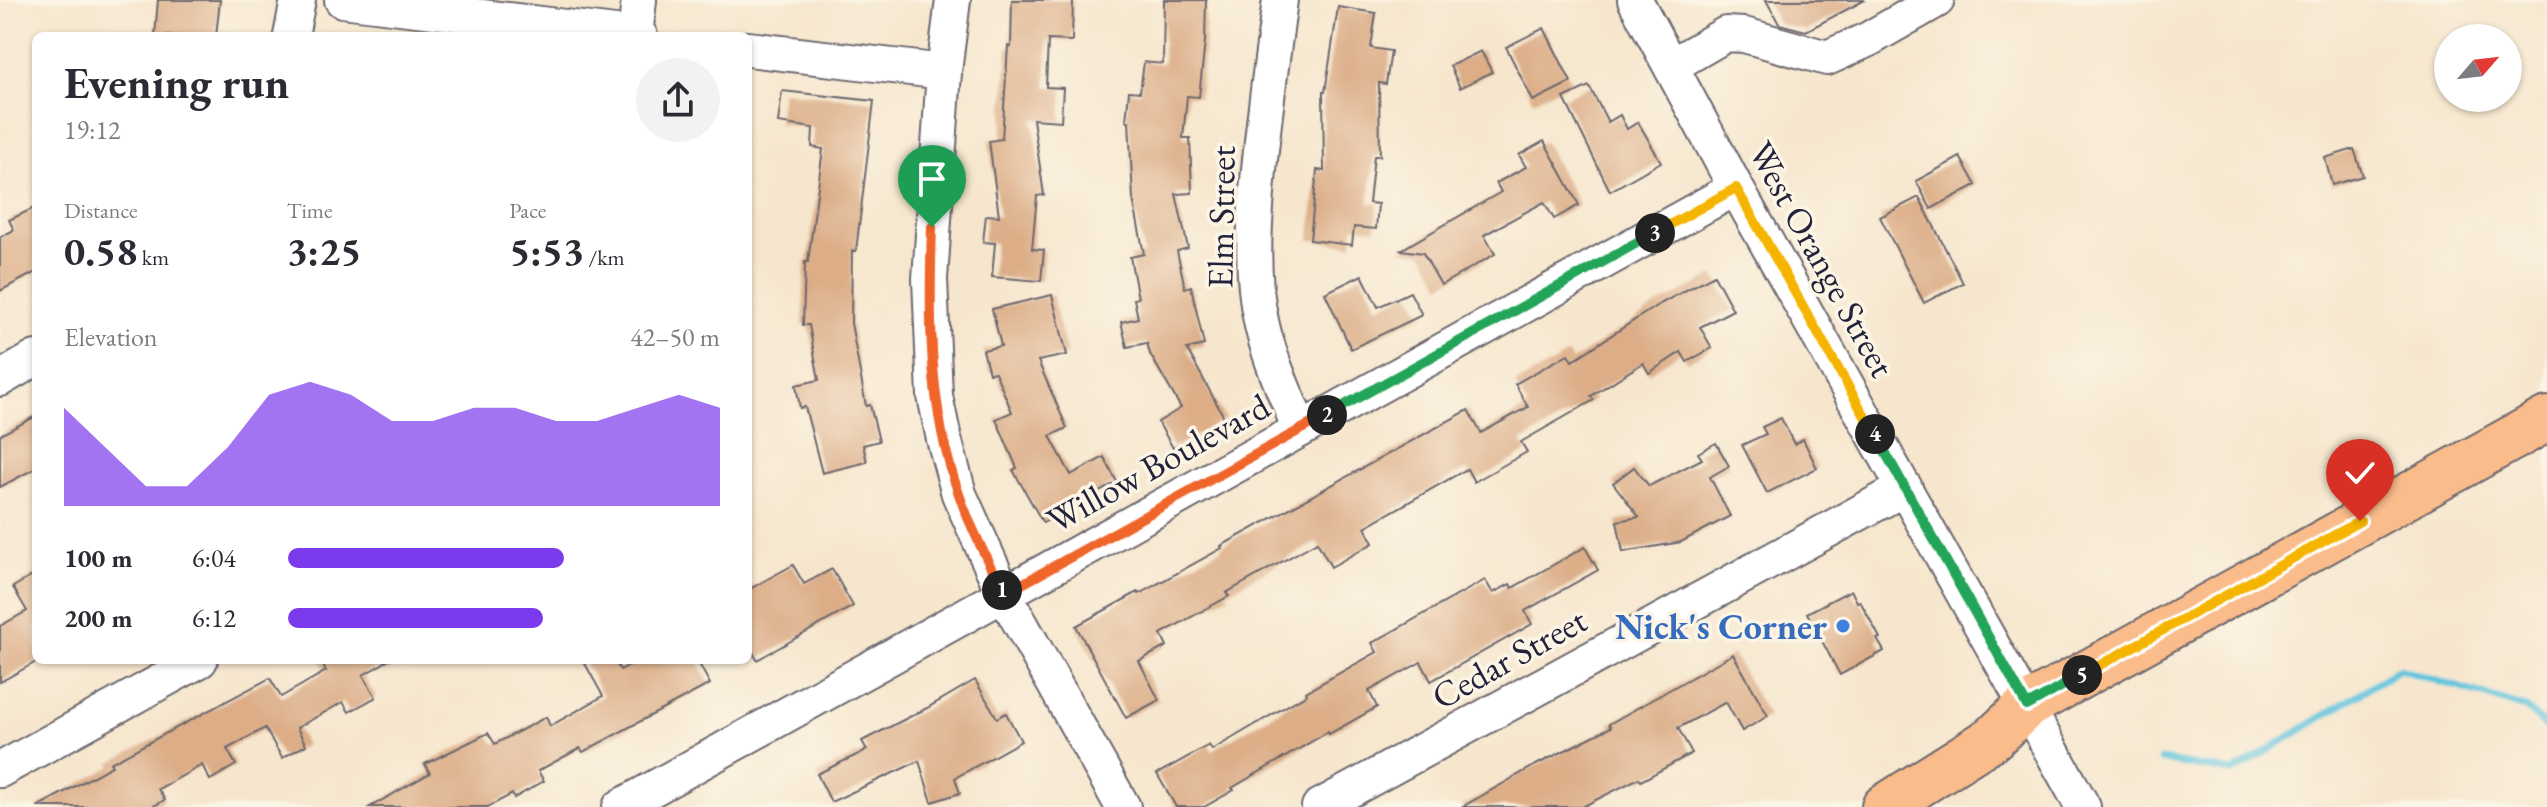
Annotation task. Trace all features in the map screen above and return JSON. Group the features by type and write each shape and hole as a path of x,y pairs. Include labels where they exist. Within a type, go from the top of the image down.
{"main road":[{"path":"1884,807 1993,738 2027,706 2547,420"}],"street":[{"path":"292,32 298,0"},
{"path":"342,0 603,32"},
{"path":"636,32 639,0"},
{"path":"953,0 944,72 930,279 935,396 959,494 1004,594 1123,807"},
{"name":"Elm Street","path":"1280,0 1254,233 1256,287 1272,360 1300,430"},
{"name":"West Orange Street","path":"1635,0 1736,188 2083,807"},
{"path":"1671,66 1726,34 1744,35 1827,58 1869,39 1937,0"},
{"path":"752,49 944,72"},
{"name":"Willow Boulevard","path":"620,807 1736,188"},
{"path":"0,379 32,360"},
{"name":"Cedar Street","path":"1319,807 1905,488"},
{"path":"0,770 193,664"}],"building":[{"path":"158,0 220,0 216,32 155,32"},
{"path":"1012,0 1073,0 1072,41 1048,40 1046,87 1063,88 1061,121 1033,119 1044,195 1037,196 1032,249 1044,250 1041,281 992,277 995,243 983,242 986,215 999,216 989,141 1002,139"},
{"path":"1164,0 1206,0 1199,97 1187,96 1183,138 1190,138 1192,193 1176,194 1188,248 1177,251 1185,288 1191,286 1204,345 1187,349 1225,419 1173,448 1158,422 1181,408 1150,354 1147,343 1127,347 1121,322 1138,318 1134,299 1138,298 1130,257 1144,254 1133,199 1129,121 1126,121 1129,91 1140,92 1144,62 1163,64"},
{"path":"1766,0 1865,0 1806,31 1779,24"},
{"path":"1338,7 1376,13 1371,48 1391,51 1386,84 1379,83 1380,156 1374,156 1369,203 1378,204 1376,229 1354,227 1352,245 1310,240 1317,170 1324,171 1323,92"},
{"path":"1544,28 1571,82 1533,101 1506,47"},
{"path":"1481,51 1492,72 1460,88 1450,66"},
{"path":"1589,86 1608,122 1620,115 1627,129 1638,122 1661,162 1610,191 1564,98"},
{"path":"782,91 874,101 856,251 852,251 851,323 866,406 870,405 879,441 863,445 867,462 822,473 805,407 800,408 796,385 819,380 809,325 803,325 805,262 808,262 823,149 812,147 813,128 778,123"},
{"path":"1544,141 1579,205 1554,219 1544,202 1484,235 1495,254 1441,285 1423,253 1401,250 1501,192 1496,183 1526,167 1519,155"},
{"path":"2354,149 2363,176 2332,185 2325,158"},
{"path":"1960,157 1976,185 1931,209 1916,181"},
{"path":"1919,197 1963,283 1924,303 1880,217"},
{"path":"32,209 32,274 0,291 0,237 14,230 9,220"},
{"path":"1362,275 1378,307 1410,292 1422,315 1351,349 1325,293"},
{"path":"1714,275 1733,310 1700,327 1712,348 1687,362 1681,352 1649,373 1643,363 1591,396 1594,400 1521,442 1527,452 1474,482 1467,469 1365,527 1373,543 1331,567 1317,542 1161,634 1167,646 1139,661 1159,700 1126,718 1076,626 1468,410 1481,433 1528,407 1515,384 1568,354 1572,361 1656,306"},
{"path":"1052,295 1067,355 1038,361 1067,428 1050,436 1071,475 1104,457 1117,482 1043,523 1013,470 1017,468 996,419 1012,412 995,372 989,373 983,350 1001,346 992,309"},
{"path":"32,418 32,470 0,487 0,435"},
{"path":"1781,418 1794,444 1803,439 1817,468 1767,493 1742,445 1766,434 1762,427"},
{"path":"1716,443 1729,466 1710,477 1730,516 1681,542 1623,552 1617,521 1639,517 1613,483 1634,467 1649,486 1702,459 1698,453"},
{"path":"1585,547 1598,570 1525,611 1532,624 1431,681 1421,662 1369,691 1377,707 1328,732 1204,807 1176,807 1157,774 1209,745 1212,750 1307,694 1377,652 1372,643 1485,580 1493,593 1510,584 1512,588"},
{"path":"793,565 804,584 832,569 853,606 757,660 752,651 752,588"},
{"path":"32,576 32,664 0,682 0,626 27,611 13,587"},
{"name":"Nick's Corner","path":"1851,590 1857,602 1860,601 1884,651 1840,675 1807,613"},
{"path":"1733,654 1768,716 1742,731 1726,702 1678,728 1692,753 1641,781 1639,778 1582,807 1462,807 1611,727 1609,724"},
{"path":"322,664 382,664 363,675 376,697 349,712 343,702 297,728 306,745 282,758 265,728 227,749 236,765 210,780 202,765 158,789 165,800 152,807 37,807 112,766 110,763 270,678 281,697 326,671"},
{"path":"585,664 616,664 620,670 631,664 699,664 710,684 583,752 580,748 538,771 544,781 514,798 512,794 488,807 370,807 430,773 425,764 488,733 495,744 546,717 550,726 603,696"},
{"path":"975,680 997,718 1006,713 1021,741 955,778 960,793 932,802 919,761 831,802 817,774 867,750 862,741"}],"waterway":[{"path":"2161,760 2233,772 2399,669 2526,708 2547,728"}],"place":[{"name":"Nick's Corner","path":"1843,626"}],"route":[{"path":"932,227 930,279 935,396 959,494 1004,594 1736,188 2027,706 2360,521"}]}
